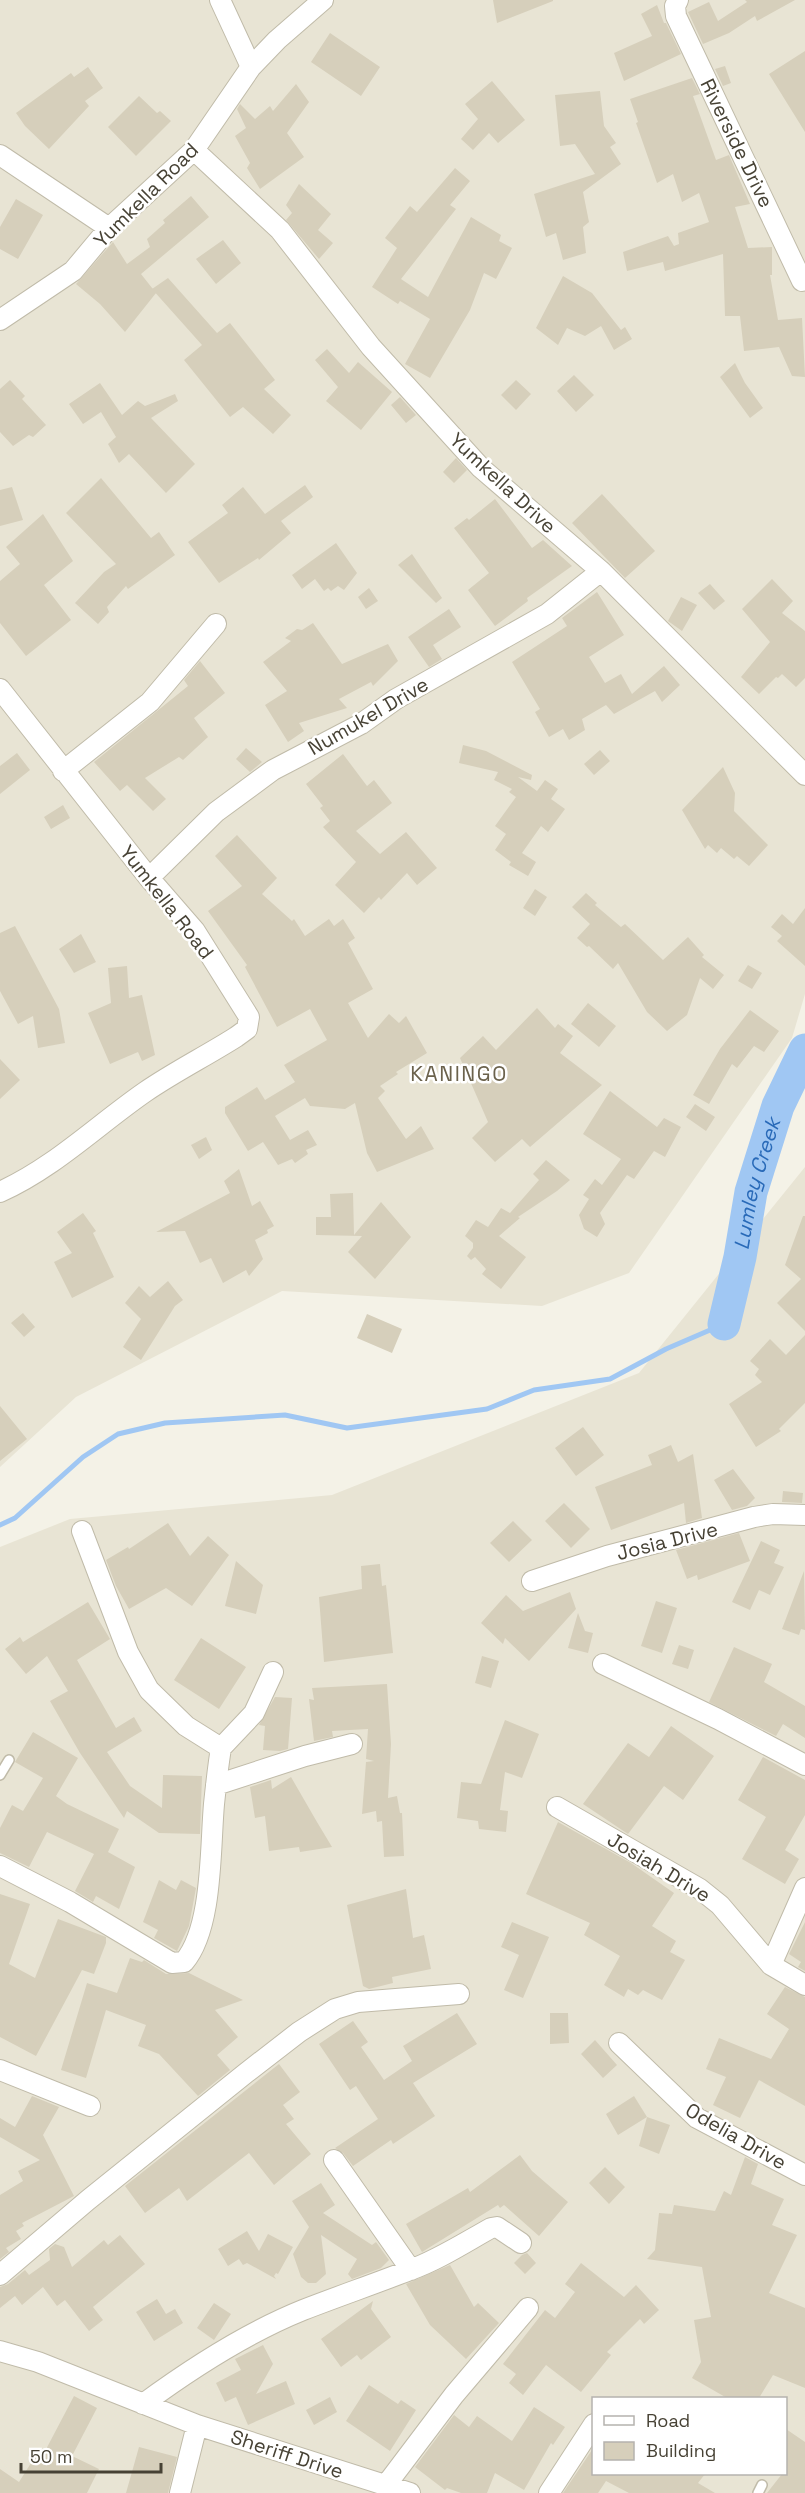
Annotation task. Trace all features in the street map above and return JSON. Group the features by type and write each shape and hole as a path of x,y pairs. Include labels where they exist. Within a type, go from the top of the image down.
{"street":[{"path":"220,0 251,67"},
{"name":"Yumkella Road","path":"0,320 74,271 109,228 194,150 251,67 277,40 323,0"},
{"name":"Riverside Drive","path":"676,3 675,16 802,281"},
{"name":"Yumkella Drive","path":"194,150 280,230 370,346 481,468 601,571 805,775"},
{"path":"0,155 109,228"},
{"name":"Numukel Drive","path":"149,879 216,812 273,770 361,724 396,699 547,614 601,571"},
{"path":"63,771 150,702 216,624"},
{"name":"Yumkella Road","path":"0,689 149,879 195,931 249,1017 247,1029 145,1092 61,1157 22,1182 0,1192"},
{"name":"Josia Drive","path":"532,1581 607,1556 754,1517 772,1514 805,1515"},
{"path":"82,1531 128,1652 149,1690 186,1726 221,1748"},
{"path":"603,1664 718,1719 805,1765"},
{"path":"0,1866 70,1902 172,1963 184,1962 190,1955 199,1934 209,1879 221,1748 254,1713 273,1672"},
{"path":"216,1785 305,1756 352,1744"},
{"name":"Josiah Drive","path":"558,1807 700,1889 720,1905 771,1965 805,1985"},
{"path":"771,1965 805,1888"},
{"path":"0,2275 88,2200 246,2073 299,2032 334,2009 358,2002 459,1994"},
{"name":"Odelia Drive","path":"619,2043 697,2118 805,2175"},
{"path":"0,2070 90,2106"},
{"path":"334,2160 411,2270"},
{"path":"142,2404 179,2378 258,2331 345,2293 411,2270 491,2228 497,2227 521,2243"},
{"path":"386,2485 454,2395 528,2308"},
{"name":"Sheriff Drive","path":"0,2351 38,2362 197,2426 410,2493"},
{"path":"180,2493 197,2426"},
{"path":"549,2493 592,2427"}],"lane":[{"path":"0,1775 9,1760"}],"shaded area":[{"path":"0,0 805,0 805,994 792,1038 629,1273 542,1306 282,1291 76,1397 0,1467"},
{"path":"805,1167 805,2493 0,2493 0,1547 70,1519 332,1495 639,1373"}],"building":[{"path":"493,0 553,0 553,1 497,23"},
{"path":"745,0 795,0 757,21 755,16 729,33 703,44 688,12 709,2 718,21 747,2"},
{"path":"657,5 681,54 624,81 614,53 652,36 641,14"},
{"path":"330,33 380,67 361,96 311,62"},
{"path":"805,51 805,132 769,74"},
{"path":"725,66 731,83 723,86 715,69"},
{"path":"88,67 103,88 85,101 89,106 49,149 25,126 16,113 71,73 74,77"},
{"path":"692,78 700,94 693,96 716,160 729,155 750,204 735,207 748,248 772,247 772,275 770,275 778,320 802,318 805,377 792,376 779,347 744,351 740,316 725,316 723,254 665,271 663,262 627,271 623,252 668,236 674,246 679,244 678,233 709,222 699,193 682,202 673,174 657,183 630,99"},
{"path":"492,81 525,120 498,143 489,133 473,150 461,139 478,119 465,104"},
{"path":"296,84 309,102 287,133 304,157 260,189 247,168 250,163 235,136 246,128 237,109 240,104 255,119 270,106 273,111"},
{"path":"600,91 604,126 616,143 610,147 621,164 583,192 589,222 583,227 586,253 563,260 556,233 546,237 534,194 595,174 575,144 560,146 555,95"},
{"path":"139,96 157,113 160,111 171,121 136,156 108,127"},
{"path":"455,168 470,181 450,205 456,209 401,279 428,297 471,217 501,235 499,241 512,248 496,279 484,273 470,310 430,378 405,364 430,319 400,301 398,304 372,287 397,248 385,238 410,206 417,212"},
{"path":"299,184 331,214 318,230 333,243 319,259 286,220 292,213 286,205"},
{"path":"191,196 209,217 141,274 156,293 125,332 100,304 76,284 113,242 127,264 150,247 147,239 165,223 163,220"},
{"path":"16,199 43,215 18,259 0,249 0,227"},
{"path":"223,240 241,263 216,284 196,259"},
{"path":"563,276 592,293 621,330 625,327 632,339 614,350 601,326 585,336 567,328 558,345 536,328"},
{"path":"168,278 217,333 230,323 275,380 264,389 291,415 273,434 243,407 230,417 184,360 202,345 152,289"},
{"path":"327,349 349,373 358,362 392,392 361,430 326,401 338,387 315,360"},
{"path":"735,363 745,383 763,408 750,418 720,377"},
{"path":"574,375 594,395 576,412 557,391"},
{"path":"10,380 25,396 22,399 46,425 33,437 29,435 13,446 0,432 0,389"},
{"path":"516,380 531,394 516,410 501,395"},
{"path":"100,383 122,415 138,401 145,406 175,394 178,401 151,418 195,464 166,493 129,454 119,463 108,444 116,437 101,412 83,424 69,404"},
{"path":"400,397 416,415 406,423 391,405"},
{"path":"456,458 467,470 454,483 443,472"},
{"path":"101,478 151,538 159,532 175,555 128,589 126,586 107,607 109,612 98,624 75,603 104,572 116,564 66,513"},
{"path":"305,485 313,497 281,521 291,533 259,560 258,558 219,583 188,542 228,513 222,505 243,487 265,514"},
{"path":"12,487 23,520 0,526 0,490"},
{"path":"602,494 655,551 625,578 572,523"},
{"path":"495,499 532,548 543,540 572,566 527,598 528,601 495,626 468,590 489,573 454,528 467,518 469,520"},
{"path":"43,514 73,561 44,585 71,620 26,656 0,623 0,581 20,564 6,547"},
{"path":"336,543 357,573 344,590 338,586 331,591 328,588 324,591 315,579 302,589 292,575"},
{"path":"412,554 442,598 436,603 398,565"},
{"path":"772,579 793,601 782,613 805,631 805,678 796,687 782,674 759,694 741,677 770,642 742,609"},
{"path":"710,584 725,601 714,610 698,593"},
{"path":"369,588 378,601 366,609 358,597"},
{"path":"597,592 624,635 589,657 605,683 621,674 632,694 664,666 680,685 662,702 655,691 614,714 606,705 582,719 585,730 569,740 563,729 549,737 535,712 540,709 512,662 567,626 562,618"},
{"path":"681,597 697,605 682,631 668,621"},
{"path":"449,609 461,627 433,645 442,659 429,667 408,637"},
{"path":"313,623 342,664 388,644 398,661 373,686 371,682 339,699 347,708 299,723 304,731 288,742 265,705 287,691 263,662 291,641 285,638 297,629 302,630"},
{"path":"200,661 225,693 194,718 208,737 183,760 179,757 145,778 166,799 153,811 127,785 120,791 94,762 188,686 184,680"},
{"path":"463,745 486,751 532,775 531,780 518,777 537,791 545,780 558,789 551,799 565,809 548,832 541,826 522,853 536,862 528,876 509,865 511,862 495,850 506,834 495,826 516,797 509,792 512,789 494,780 498,772 459,763"},
{"path":"246,748 262,762 250,772 236,759"},
{"path":"600,750 610,761 594,775 584,764"},
{"path":"17,753 30,770 0,794 0,766"},
{"path":"343,754 367,786 374,780 392,803 356,831 380,854 406,832 437,868 417,885 407,873 381,900 379,897 364,913 335,885 356,862 323,827 330,821 320,808 323,806 306,784"},
{"path":"723,767 735,793 734,811 768,845 749,866 737,856 734,859 721,848 717,853 708,845 705,849 682,810"},
{"path":"63,805 70,818 51,829 44,817"},
{"path":"237,835 277,878 262,894 292,921 294,919 305,936 329,919 334,926 343,919 355,938 348,943 373,989 348,1003 368,1038 389,1014 399,1023 406,1016 427,1053 396,1072 398,1074 380,1086 385,1091 378,1098 406,1139 421,1126 434,1149 377,1172 367,1153 355,1103 345,1109 310,1106 305,1098 275,1116 290,1140 308,1130 317,1145 306,1150 308,1154 295,1163 292,1159 278,1165 263,1142 248,1151 225,1113 225,1107 257,1087 265,1100 295,1082 284,1065 327,1040 310,1009 277,1027 245,967 247,965 208,911 242,886 215,856"},
{"path":"535,889 547,897 535,916 523,908"},
{"path":"586,893 597,903 595,905 621,927 625,924 663,960 688,937 704,955 702,957 724,975 713,989 700,978 687,1015 667,1031 647,1012 618,963 613,969 577,938 590,924 572,907"},
{"path":"805,908 805,966 777,941 782,936 771,927 782,914 793,924"},
{"path":"15,926 59,1009 65,1043 38,1048 33,1016 18,1024 0,991 0,933"},
{"path":"81,934 96,962 74,973 59,949"},
{"path":"748,965 762,973 752,989 738,981"},
{"path":"127,966 129,998 142,995 155,1055 142,1061 138,1052 110,1064 88,1013 111,1003 108,968"},
{"path":"588,1003 616,1026 599,1047 571,1024"},
{"path":"537,1008 555,1028 558,1024 573,1036 560,1053 602,1085 530,1147 522,1139 495,1162 472,1138 488,1122 460,1058 483,1036 496,1050"},
{"path":"750,1010 779,1031 764,1052 754,1046 737,1068 732,1064 709,1104 693,1095 720,1049"},
{"path":"0,1059 20,1080 0,1099"},
{"path":"610,1091 657,1127 664,1118 681,1127 665,1157 654,1151 634,1179 627,1175 600,1213 605,1224 597,1237 584,1229 579,1215 589,1199 583,1195 595,1179 602,1185 621,1159 583,1134"},
{"path":"695,1104 715,1117 706,1131 686,1117"},
{"path":"206,1137 212,1150 199,1159 191,1145"},
{"path":"546,1160 570,1180 518,1217 520,1218 499,1236 526,1257 501,1289 482,1274 486,1269 475,1257 471,1260 467,1256 473,1248 473,1243 465,1236 476,1220 488,1227 501,1208 510,1213 539,1180 533,1174"},
{"path":"239,1169 252,1206 260,1201 274,1226 267,1230 268,1233 255,1240 263,1259 249,1276 246,1270 223,1283 211,1258 200,1263 185,1231 156,1232 230,1193 224,1181"},
{"path":"353,1193 354,1235 381,1202 411,1237 375,1279 348,1252 362,1236 316,1235 316,1217 331,1217 330,1194"},
{"path":"83,1213 96,1231 93,1233 114,1277 72,1298 54,1262 72,1253 57,1232"},
{"path":"803,1216 805,1216 805,1331 777,1303 801,1279 785,1265"},
{"path":"168,1281 183,1300 175,1306 141,1360 123,1347 141,1319 125,1303 139,1286 150,1297"},
{"path":"23,1313 35,1327 24,1337 11,1323"},
{"path":"367,1314 402,1329 392,1353 357,1338"},
{"path":"805,1335 805,1403 779,1429 781,1431 756,1447 729,1404 762,1382 755,1375 759,1369 750,1361 770,1339 786,1355"},
{"path":"0,1406 27,1439 0,1461"},
{"path":"583,1427 604,1455 576,1476 555,1448"},
{"path":"671,1445 678,1462 693,1454 702,1518 686,1523 684,1503 611,1530 595,1487 652,1465 648,1455"},
{"path":"733,1469 755,1498 747,1506 732,1510 714,1480"},
{"path":"783,1491 803,1493 802,1503 782,1502"},
{"path":"564,1503 590,1529 571,1548 545,1521"},
{"path":"513,1521 532,1540 509,1562 490,1543"},
{"path":"168,1523 190,1556 208,1536 229,1555 192,1606 166,1588 129,1609 116,1586 106,1560 128,1547 129,1549"},
{"path":"739,1533 750,1561 698,1580 697,1575 687,1579 676,1550"},
{"path":"761,1541 780,1550 774,1563 784,1567 770,1595 759,1590 750,1610 732,1602"},
{"path":"236,1561 263,1585 256,1614 225,1606"},
{"path":"380,1564 382,1586 386,1585 393,1653 324,1662 319,1597 362,1589 361,1566"},
{"path":"804,1571 805,1630 801,1629 799,1635 782,1629"},
{"path":"570,1592 576,1609 529,1661 505,1638 503,1644 481,1623 506,1595 523,1611"},
{"path":"656,1601 677,1608 662,1653 641,1646"},
{"path":"88,1602 110,1639 77,1660 116,1728 134,1717 142,1731 107,1752 130,1786 162,1808 163,1775 202,1776 200,1834 159,1833 127,1811 124,1818 80,1753 50,1701 68,1691 47,1656 26,1674 5,1649 20,1637 23,1642"},
{"path":"578,1613 585,1631 593,1633 588,1653 568,1648"},
{"path":"201,1638 246,1667 219,1709 174,1680"},
{"path":"679,1645 694,1650 688,1669 672,1664"},
{"path":"734,1647 772,1664 764,1682 805,1706 805,1738 783,1724 776,1736 709,1702"},
{"path":"482,1656 499,1661 491,1688 475,1683"},
{"path":"387,1684 391,1744 388,1798 397,1796 400,1813 402,1813 404,1856 384,1857 382,1821 377,1822 376,1811 362,1814 366,1762 374,1761 366,1759 368,1729 332,1731 333,1737 314,1741 309,1699 314,1700 312,1688"},
{"path":"275,1697 292,1698 288,1749 263,1750 265,1726 259,1725"},
{"path":"505,1720 539,1734 522,1778 505,1772 500,1810 508,1811 506,1832 479,1829 478,1821 457,1818 461,1782 481,1784"},
{"path":"671,1726 714,1756 683,1800 664,1786 628,1834 583,1804 628,1743 649,1757"},
{"path":"33,1732 78,1758 56,1796 67,1804 119,1829 108,1852 135,1867 119,1909 96,1896 93,1902 75,1891 94,1854 47,1832 29,1867 0,1853 0,1828 12,1805 23,1811 43,1778 15,1762"},
{"path":"763,1757 805,1780 805,1815 785,1850 799,1859 785,1884 742,1859 766,1817 738,1800"},
{"path":"291,1777 332,1847 300,1852 299,1847 269,1851 265,1816 255,1818 250,1787 271,1780 272,1789"},
{"path":"558,1822 631,1863 674,1893 652,1926 676,1941 670,1952 685,1960 662,2000 643,1990 638,1995 628,1989 624,1997 604,1985 620,1956 584,1935 590,1923 526,1894"},
{"path":"159,1880 176,1890 181,1880 196,1888 189,1926 177,1951 154,1938 158,1930 143,1922"},
{"path":"406,1889 413,1938 424,1935 431,1969 392,1977 393,1983 369,1989 363,1986 347,1905"},
{"path":"0,1894 30,1904 9,1964 35,1978 58,1919 106,1937 106,1943 94,1974 82,1970 36,2056 0,2037"},
{"path":"512,1922 549,1937 523,1998 504,1990 519,1955 501,1947"},
{"path":"805,1922 805,1971 798,1967 801,1962 789,1954"},
{"path":"130,1958 142,1962 144,1960 166,1974 189,1973 243,2000 215,2010 238,2037 217,2055 230,2070 198,2096 159,2054 138,2046 146,2025 106,2010 86,2078 61,2070 87,1983 117,1993"},
{"path":"785,1987 805,1997 805,2106 759,2080 740,2118 713,2105 726,2077 706,2069 719,2038 771,2059 789,2029 767,2014"},
{"path":"457,2013 477,2044 413,2083 435,2116 393,2144 391,2140 353,2166 343,2153 335,2148 378,2119 356,2086 350,2090 319,2044 353,2021 368,2042 361,2047 384,2080 412,2061 403,2046"},
{"path":"550,2013 568,2013 569,2043 550,2044"},
{"path":"595,2040 617,2065 603,2078 581,2054"},
{"path":"279,2064 300,2092 283,2105 294,2119 286,2124 311,2154 274,2185 249,2153 187,2201 179,2188 145,2213 125,2186"},
{"path":"32,2096 59,2107 43,2135 74,2196 22,2223 24,2226 16,2231 21,2239 6,2248 9,2252 0,2259 0,2195 23,2181 18,2171 40,2160 0,2137 0,2118 15,2127"},
{"path":"634,2096 647,2117 618,2135 606,2114"},
{"path":"647,2117 670,2125 659,2154 639,2146"},
{"path":"520,2155 532,2171 568,2202 539,2236 504,2205 500,2208 498,2205 422,2252 406,2224 468,2188 470,2192"},
{"path":"745,2157 758,2164 751,2184 784,2199 772,2225 797,2235 769,2293 805,2308 805,2388 773,2375 760,2397 725,2397 692,2378 701,2362 694,2320 711,2317 702,2267 647,2259 655,2250 659,2213 672,2214 674,2205 715,2211 724,2191 731,2195"},
{"path":"605,2167 625,2187 609,2204 589,2183"},
{"path":"321,2183 335,2205 323,2213 372,2245 376,2242 389,2260 381,2268 352,2279 348,2274 357,2259 321,2235 326,2274 316,2283 308,2283 301,2277 293,2254 309,2227 292,2201"},
{"path":"247,2231 259,2251 268,2234 293,2247 278,2274 274,2276 276,2279 247,2263 243,2265 239,2259 228,2266 218,2249"},
{"path":"120,2235 145,2264 93,2307 103,2320 89,2331 65,2300 57,2306 43,2287 22,2305 15,2296 0,2308 0,2287 8,2284 25,2270 29,2275 50,2260 49,2249 55,2244 64,2247 72,2267 104,2240 108,2245"},
{"path":"527,2253 536,2263 525,2274 514,2263"},
{"path":"581,2263 624,2297 636,2285 659,2310 644,2324 640,2319 607,2352 611,2355 581,2392 546,2365 523,2395 509,2383 516,2374 503,2364 545,2310 555,2318 575,2292 565,2284"},
{"path":"450,2265 474,2307 478,2303 499,2323 466,2359 430,2325 406,2284"},
{"path":"157,2299 166,2314 175,2309 183,2323 154,2341 136,2312"},
{"path":"373,2301 371,2309 391,2337 361,2360 357,2355 341,2367 321,2339"},
{"path":"214,2303 231,2314 214,2340 197,2328"},
{"path":"263,2345 273,2364 256,2394 286,2381 295,2404 248,2425 236,2397 225,2402 216,2383 241,2370 235,2359"},
{"path":"369,2385 398,2404 401,2400 416,2410 390,2451 346,2421"},
{"path":"74,2396 97,2408 72,2456 99,2469 87,2493 0,2493 0,2469 19,2482 38,2452 43,2455"},
{"path":"330,2397 337,2412 314,2425 306,2410"},
{"path":"534,2407 565,2427 553,2445 551,2443 524,2490 495,2473 487,2493 461,2493 447,2488 445,2490 415,2467 454,2415 469,2427 477,2416 512,2441"},
{"path":"787,2430 805,2442 805,2493 767,2493 781,2475 787,2475"},
{"path":"139,2447 177,2457 168,2493 126,2493"},
{"path":"592,2450 592,2475 704,2475 698,2483 715,2493 629,2493 606,2481 598,2493 563,2493"}],"waterway":[{"name":"Lumley Creek","path":"724,1324 740,1257 751,1192 778,1106 805,1050"},
{"path":"0,1525 15,1518 83,1457 118,1434 165,1423 285,1415 347,1428 487,1409 534,1390 610,1379 666,1349 724,1324"}],"district":[{"name":"KANINGO","path":"459,1074"}]}
